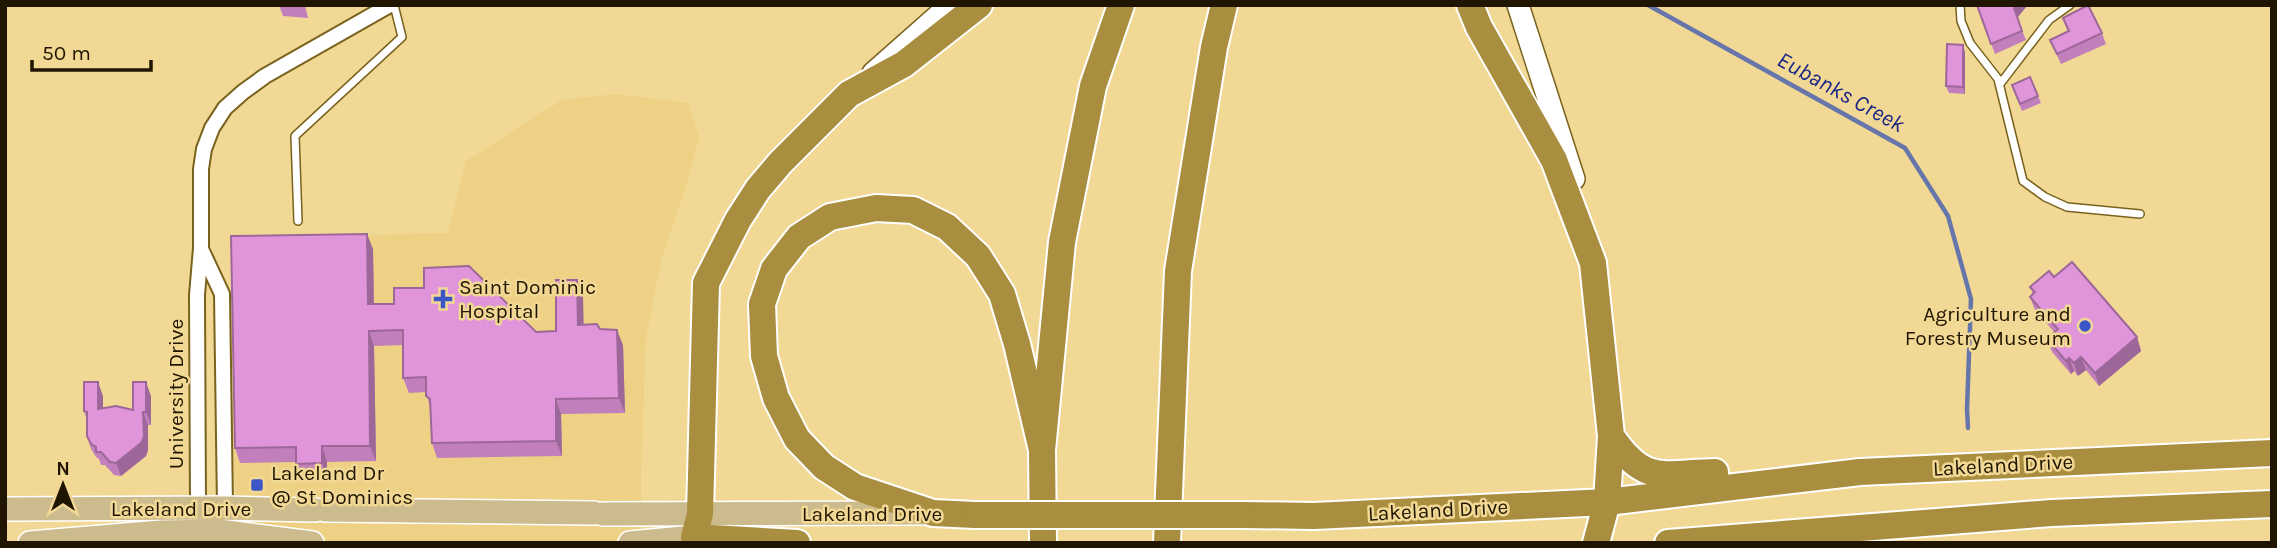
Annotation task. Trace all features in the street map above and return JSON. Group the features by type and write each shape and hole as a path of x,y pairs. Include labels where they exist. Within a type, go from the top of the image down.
{"highway":[{"path":"697,525 706,284 738,220 758,189 780,163 849,94 904,64 979,5"},
{"path":"1043,543 1042,450 1062,242 1093,86 1121,5"},
{"path":"1167,543 1178,271 1214,47 1224,5"},
{"path":"1470,5 1479,27 1554,160 1593,263 1611,436 1607,502 1596,543"},
{"path":"933,513 855,487 824,467 797,439 776,398 764,356 762,304 774,270 799,237 830,218 876,208 913,210 947,227 978,256 1002,294 1017,344 1042,450"},
{"path":"1611,436 1625,456 1639,467 1656,474 1817,470 1860,472"},
{"name":"Lakeland Drive","path":"933,513 1314,516 1607,502 1860,472 2272,453"},
{"path":"1668,543 2052,513 2272,504"},
{"name":"Lakeland Drive","path":"697,525 797,543"},
{"path":"1816,543 1890,525"}],"main road":[{"name":"Lakeland Drive","path":"5,509 225,508 599,513 697,525 933,513"},
{"name":"Lakeland Drive","path":"630,543 697,525"},
{"name":"Lakeland Drive","path":"30,543 219,537 312,543"}],"street":[{"name":"University Drive","path":"198,509 197,295 201,248 202,159 212,128 225,108 265,76 392,5"},
{"path":"849,94 950,5"},
{"path":"1518,5 1574,178 1593,263"},
{"name":"University Drive","path":"201,248 222,294 225,508 219,537"},
{"path":"198,430 224,431"},
{"path":"177,537 198,509"}],"lane":[{"path":"298,221 295,136 402,37 392,5"},
{"path":"1960,5 1961,21 1970,43 2000,84 2023,181 2045,197 2067,207 2140,214"},
{"path":"2000,84 2049,20 2070,5"}],"shaded area":[{"name":"Saint Dominic Hospital","path":"615,94 688,103 699,137 685,190 661,260 646,338 641,543 241,543 234,477 231,238 448,233 466,161 562,100"}],"building":[{"path":"1977,5 2016,5 2014,8 2022,31 1991,44"},
{"path":"2088,5 2102,33 2057,54 2050,40 2069,31 2063,18"},
{"path":"1947,44 1963,45 1963,87 1946,86"},
{"path":"2030,77 2038,96 2020,104 2012,85"},
{"path":"367,234 368,304 394,304 394,288 424,288 424,268 469,266 536,332 556,331 556,280 577,280 578,325 597,324 600,329 617,330 619,398 556,399 556,441 432,443 426,377 403,378 403,330 369,331 370,446 322,446 322,463 296,464 296,447 235,448 231,236"},
{"name":"Agriculture and Forestry Museum","path":"2072,262 2137,337 2095,373 2081,357 2074,363 2069,358 2066,361 2047,339 2058,329 2030,297 2035,292 2030,287 2049,271 2054,277"},
{"path":"84,382 98,382 98,409 116,406 133,410 133,382 146,382 144,437 141,443 116,463 110,462 101,452 96,452 96,447 87,436"}],"waterway":[{"name":"Eubanks Creek","path":"1648,5 1905,148 1948,216 1971,299 1968,428"}],"place":[{"name":"Saint Dominic Hospital","path":"443,299"},
{"name":"Agriculture and Forestry Museum","path":"2085,326"},
{"name":"Lakeland Dr @ St Dominics","path":"257,485"}]}
